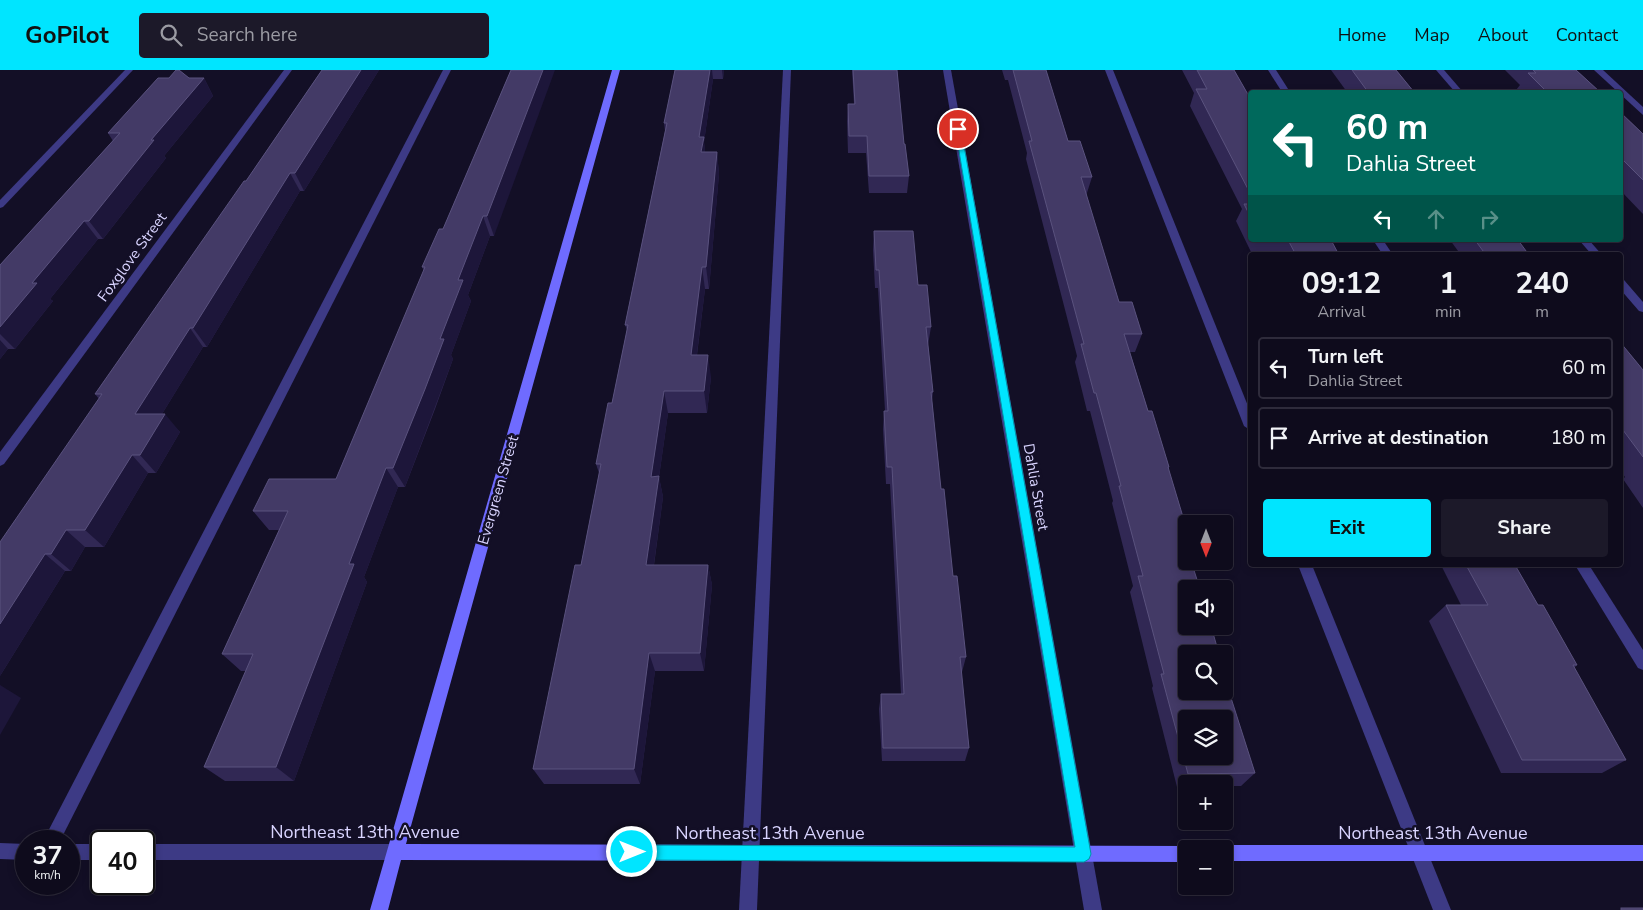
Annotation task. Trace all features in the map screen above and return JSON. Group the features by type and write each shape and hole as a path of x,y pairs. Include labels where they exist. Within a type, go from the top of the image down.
{"street":[{"path":"0,205 129,70"},
{"name":"Foxglove Street","path":"0,461 288,70"},
{"path":"57,830 447,70"},
{"name":"Evergreen Street","path":"379,910 616,70"},
{"path":"748,910 787,70"},
{"name":"Dahlia Street","path":"947,70 1093,910"},
{"path":"1109,70 1248,421"},
{"path":"1272,70 1285,90"},
{"path":"1440,70 1457,90"},
{"path":"1598,70 1619,90"},
{"path":"1623,93 1643,112"},
{"path":"1586,242 1594,252"},
{"path":"1623,286 1643,309"},
{"path":"1306,567 1442,910"},
{"path":"1583,567 1643,663"},
{"path":"0,851 15,852"},
{"name":"Northeast 13th Avenue","path":"155,852 1178,854"},
{"name":"Northeast 13th Avenue","path":"1233,853 1643,853"}],"building":[{"path":"176,70 179,70 189,78 204,78 151,140 154,140 89,221 84,221 32,283 37,283 0,327 0,265 120,133 108,133 158,78 169,78"},
{"path":"322,70 361,70 295,173 290,173 193,328 190,328 135,414 165,414 140,455 132,455 85,530 66,530 51,554 45,554 0,624 0,542 102,394 95,394"},
{"path":"511,70 543,70 487,216 483,216 458,280 463,280 440,339 444,339 425,389 393,468 386,468 349,564 354,564 276,767 204,767 253,654 222,654 288,511 253,511 269,479 336,479 425,267 422,267 439,229 443,229"},
{"path":"675,70 710,70 699,137 704,137 701,152 717,152 706,267 702,267 691,355 708,355 704,391 664,391 651,477 659,476 646,565 708,565 700,653 649,653 634,769 533,769 575,565 581,565 601,464 596,464 608,403 612,403 628,325 625,325 667,123 664,123"},
{"path":"853,70 897,70 909,176 869,176 867,136 849,136 848,104 855,104"},
{"path":"1013,70 1046,70 1068,141 1080,141 1092,177 1081,177 1119,302 1132,302 1142,334 1124,334 1148,411 1152,411 1182,515 1178,515 1178,570 1194,570 1197,580 1178,580 1178,635 1214,635 1216,645 1178,645 1178,700 1232,700 1255,773 1188,774 1186,765 1233,765 1233,710 1178,710 1178,737 1161,674 1164,674 1138,576 1143,576 1119,486 1121,486 1096,393 1094,393 1081,344 1084,344 1029,141 1032,141"},
{"path":"1197,70 1234,70 1248,94 1248,189 1196,89 1207,89"},
{"path":"1352,70 1396,70 1412,90 1367,90"},
{"path":"1533,70 1576,70 1598,90 1545,90 1528,73 1536,73"},
{"path":"1623,115 1643,134 1643,180 1623,160"},
{"path":"1244,204 1248,204 1248,212"},
{"path":"874,231 913,231 918,285 927,285 931,327 926,327 933,392 931,392 941,489 944,489 953,576 957,576 966,657 960,657 969,748 883,748 881,694 904,694 892,467 887,467 884,411 888,411 879,270 876,270"},
{"path":"1289,242 1332,242 1337,252 1294,252"},
{"path":"1476,242 1519,242 1527,252 1484,252"},
{"path":"1623,346 1643,370 1643,457 1623,430"},
{"path":"1467,567 1516,567 1538,605 1543,605 1577,665 1573,665 1626,760 1522,760 1446,605 1488,605"},
{"path":"1621,908 1643,908 1643,910 1621,910"}],"route":[{"path":"632,852 1084,854 958,129"}]}
